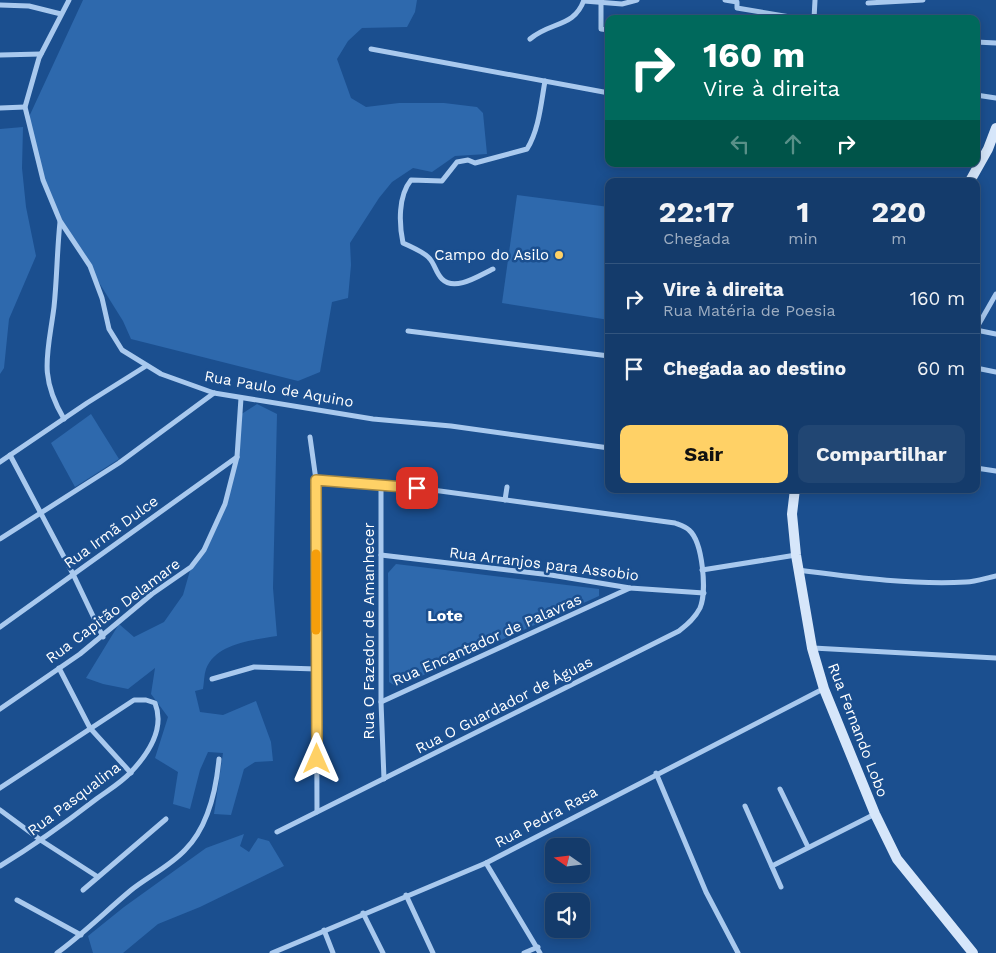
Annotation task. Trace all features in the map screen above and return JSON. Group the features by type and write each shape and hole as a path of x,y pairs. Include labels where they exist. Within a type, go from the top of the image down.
{"main road":[{"path":"980,156 996,128"},
{"name":"Rua Fernando Lobo","path":"795,493 792,514 798,570 812,648 824,688 875,814 897,859 973,953"}],"street":[{"path":"0,108 25,107 41,54 69,0"},
{"path":"530,39 545,28 570,21 578,14 584,1 601,3 637,0"},
{"path":"726,0 737,2 737,8 778,15"},
{"path":"814,15 815,0"},
{"path":"868,3 923,0"},
{"path":"601,3 601,29 605,30"},
{"path":"0,5 29,6 61,14"},
{"path":"980,42 996,43"},
{"path":"371,49 605,92"},
{"path":"0,55 41,54"},
{"path":"493,269 465,282 454,284 444,281 436,271 430,257 404,243 401,232 404,188 411,180 442,181 457,162 468,160 475,163 527,149 531,143 539,113 545,81"},
{"path":"980,96 996,98"},
{"name":"Rua Paulo de Aquino","path":"25,107 43,180 60,221 90,266 100,290 109,329 122,350 146,366 185,384 214,393 242,398 373,419 451,426 605,447"},
{"path":"60,221 54,306 46,364 50,393 64,419"},
{"path":"980,323 996,294"},
{"path":"408,331 605,356"},
{"path":"980,331 996,334"},
{"path":"0,462 146,366"},
{"path":"980,369 996,372"},
{"path":"0,539 118,463 214,393"},
{"name":"Rua Capitão Delamare","path":"0,709 102,637 152,594 191,568 204,550 225,504 237,457 242,398"},
{"path":"310,437 316,480 317,812"},
{"path":"10,455 73,574 102,637"},
{"name":"Rua Irmã Dulce","path":"0,627 237,457"},
{"path":"980,469 996,472"},
{"name":"Rua O Guardador de Águas","path":"277,832 679,631 692,621 700,608 704,593 702,570 695,538 689,529 675,524 381,484 316,480"},
{"name":"Rua O Fazedor de Amanhecer","path":"381,484 380,702 384,779"},
{"path":"506,500 507,487"},
{"path":"702,570 796,554"},
{"name":"Rua Arranjos para Assobio","path":"381,555 550,575 630,588 704,593"},
{"path":"798,570 887,580 949,582 968,582 996,576"},
{"name":"Rua Encantador de Palavras","path":"380,702 630,588"},
{"path":"812,648 996,658"},
{"path":"212,679 254,667 316,670"},
{"path":"60,668 90,728 131,772"},
{"name":"Rua Pedra Rasa","path":"272,953 285,950 363,913 486,863 656,773 824,688"},
{"name":"Rua Pasqualina","path":"0,866 42,841 131,772 149,750 157,732 159,713 155,704 146,700 134,700 90,728"},
{"path":"0,788 90,728"},
{"path":"58,953 131,891 185,850 194,838 210,806 217,778 219,759"},
{"path":"656,773 706,892 738,953"},
{"path":"780,788 808,847"},
{"path":"745,806 781,887"},
{"path":"0,810 42,841 98,877"},
{"path":"772,866 875,814"},
{"path":"83,890 166,819"},
{"path":"486,863 540,953"},
{"path":"406,895 433,953"},
{"path":"17,900 81,935"},
{"path":"363,913 383,953"},
{"path":"324,930 333,953"},
{"path":"524,953 538,947"}],"shaded area":[{"path":"83,0 417,0 415,12 407,27 362,28 348,41 337,59 351,98 366,107 399,103 444,103 477,107 483,113 487,154 455,156 432,172 413,168 392,182 379,198 350,243 351,265 348,298 332,302 320,372 298,381 131,339 123,321 68,233 43,180 28,119"},
{"path":"23,127 22,168 26,207 36,256 9,319 4,368 0,374 0,129"},
{"name":"Campo do Asilo","path":"517,195 605,206 605,319 502,303"},
{"path":"257,404 277,414 273,588 277,636 236,644 218,653 206,669 203,689 195,691 200,712 223,715 256,701 271,742 273,761 255,762 244,769 231,815 214,814 223,753 208,752 200,770 190,809 173,804 178,772 155,758 168,717 151,694 155,668 128,689 86,678 119,624 134,637 164,622 183,595 191,567 204,550 225,504 232,479 240,415"},
{"path":"91,414 119,459 75,487 51,443"},
{"path":"396,564 599,589 599,596 397,687 389,682 388,573"},
{"path":"244,834 240,846 249,852 258,838 269,841 284,866 200,907 158,924 123,953 93,953 88,936 124,907 206,848"}],"slow traffic":[{"path":"316,554 316,630"}],"place":[{"name":"Campo do Asilo","path":"559,255"}],"district":[{"name":"Lote","path":"445,615"}],"route":[{"path":"317,759 316,480 417,488"}]}
